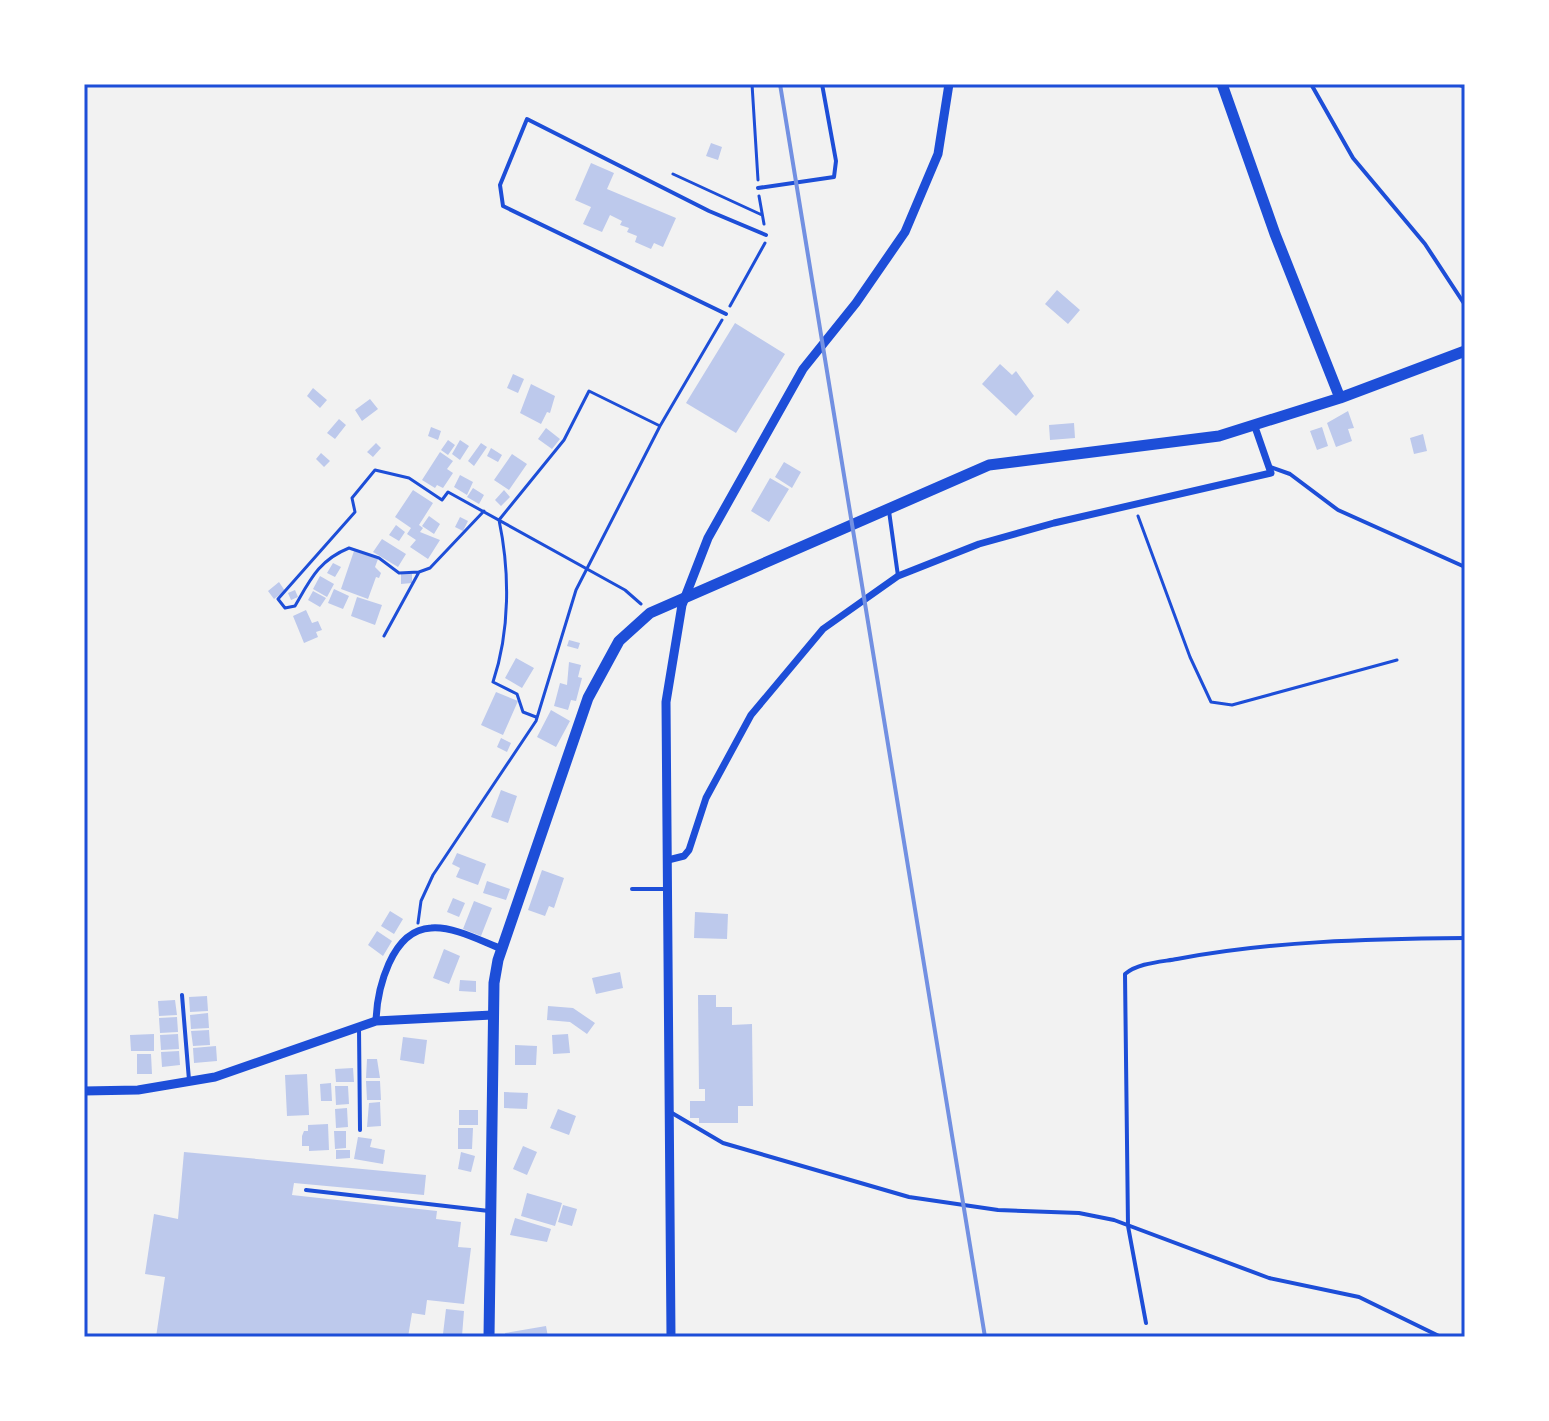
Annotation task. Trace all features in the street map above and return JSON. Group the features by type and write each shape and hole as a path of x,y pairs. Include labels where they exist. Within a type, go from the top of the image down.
{"main road":[{"path":"1222,84 1270,221 1340,398"},
{"path":"489,1337 492,1015 502,949 593,686 619,641 650,613 669,603 989,465 1219,436 1340,398 1465,351"}],"street":[{"path":"671,1337 672,1113 666,702 682,605 726,504 811,358 856,303 905,232 938,154 949,84"},
{"path":"668,860 684,856 689,850 706,798 751,715 808,645 855,606 898,576 979,544 1271,473 1255,427"},
{"path":"376,1021 379,988 405,938 419,930 439,928 502,949"},
{"path":"84,1091 138,1090 189,1082 239,1069 376,1021 492,1015"}],"lane":[{"path":"758,188 834,177 836,161 822,84"},
{"path":"1311,84 1353,158 1425,244 1465,305"},
{"path":"726,314 503,206 498,194 500,185 527,119 709,211 766,235"},
{"path":"1270,467 1290,474 1338,510 1465,567"},
{"path":"889,508 898,576"},
{"path":"632,889 668,889"},
{"path":"1146,1323 1128,1226 1125,974 1140,966 1221,951 1336,940 1465,938"},
{"path":"182,995 189,1082"},
{"path":"359,1026 360,1130"},
{"path":"672,1113 723,1143 940,1203 998,1210 1079,1213 1128,1226 1269,1278 1359,1297 1441,1337"},
{"path":"306,1190 491,1211"}],"path":[{"path":"419,930 421,901 433,875 537,717 576,590 660,426 765,244 758,188 752,84"},
{"path":"1454,84 1465,87"},
{"path":"673,174 762,215"},
{"path":"537,717 523,712 517,694 493,682 505,629 504,559 499,520 564,440 589,391 660,426"},
{"path":"484,511 430,568 399,573 379,558 349,548 321,564 306,582 295,606 285,608 278,599 355,512 352,498 375,470 409,478 442,500 448,492 484,511 587,570 625,590 650,613"},
{"path":"1134,505 1199,681 1211,702 1232,705 1397,660"},
{"path":"384,636 419,572"}],"building":[{"path":"711,143 722,147 718,160 706,156"},
{"path":"591,163 614,173 607,189 676,218 663,247 654,243 651,249 635,242 637,236 627,232 629,228 620,225 622,221 610,215 602,232 583,224 591,207 575,200"},
{"path":"1057,290 1080,310 1068,324 1045,304"},
{"path":"735,323 785,354 736,433 686,403"},
{"path":"1000,364 1012,375 1016,371 1034,396 1016,416 982,384"},
{"path":"513,374 524,379 518,393 507,388"},
{"path":"531,384 555,396 550,413 547,412 541,424 520,413"},
{"path":"313,388 327,400 320,408 307,396"},
{"path":"370,399 378,409 362,421 355,410"},
{"path":"1348,411 1354,428 1348,429 1352,441 1336,447 1327,423"},
{"path":"339,419 346,425 335,439 327,433"},
{"path":"1074,423 1075,438 1050,440 1049,425"},
{"path":"431,427 441,431 438,440 428,436"},
{"path":"1322,427 1328,446 1317,450 1310,431"},
{"path":"546,428 560,439 552,449 538,439"},
{"path":"1423,434 1427,451 1414,454 1410,438"},
{"path":"448,440 455,445 448,455 441,450"},
{"path":"460,440 469,446 460,460 452,454"},
{"path":"376,443 381,448 373,457 367,452"},
{"path":"481,443 487,447 474,466 468,461"},
{"path":"491,448 502,455 498,462 487,456"},
{"path":"440,452 453,461 447,469 453,473 443,488 437,485 435,488 422,480"},
{"path":"321,453 330,461 324,467 316,459"},
{"path":"512,454 527,464 509,490 494,480"},
{"path":"784,462 801,472 792,488 775,477"},
{"path":"460,475 473,482 467,495 454,487"},
{"path":"770,478 789,489 769,522 751,511"},
{"path":"473,488 484,495 479,504 467,497"},
{"path":"413,490 433,503 419,525 423,528 420,532 440,540 428,559 410,547 416,540 407,534 411,528 395,517"},
{"path":"504,490 510,497 501,506 495,500"},
{"path":"429,516 440,524 434,534 422,526"},
{"path":"460,517 468,521 463,531 455,527"},
{"path":"396,525 405,532 399,541 389,535"},
{"path":"382,539 406,554 398,567 373,552"},
{"path":"354,551 378,559 375,567 381,573 379,578 376,577 368,599 341,589"},
{"path":"333,563 341,567 335,577 327,573"},
{"path":"401,574 412,574 412,583 401,584"},
{"path":"320,576 334,584 327,597 313,589"},
{"path":"279,582 285,591 274,599 268,591"},
{"path":"334,589 349,596 343,609 328,603"},
{"path":"295,590 298,597 291,600 288,593"},
{"path":"313,591 326,598 320,607 308,600"},
{"path":"357,597 382,605 375,625 351,616"},
{"path":"306,610 312,623 318,621 322,630 316,632 318,637 304,643 293,616"},
{"path":"569,640 580,643 578,649 567,646"},
{"path":"516,658 534,668 522,688 505,678"},
{"path":"569,662 581,665 578,677 582,678 576,701 571,700 568,710 554,706 560,683 567,685"},
{"path":"496,692 518,701 503,735 481,725"},
{"path":"551,710 570,721 556,747 537,737"},
{"path":"501,738 511,743 507,752 497,747"},
{"path":"501,790 517,796 508,823 491,817"},
{"path":"457,853 486,864 478,885 456,877 460,868 452,864"},
{"path":"542,870 564,878 554,908 549,906 545,916 528,910"},
{"path":"487,881 510,889 506,900 483,893"},
{"path":"453,898 465,903 459,917 447,912"},
{"path":"474,901 492,908 481,936 463,929"},
{"path":"390,911 403,919 394,934 381,926"},
{"path":"695,912 728,914 727,939 694,938"},
{"path":"377,931 392,941 383,956 368,945"},
{"path":"444,949 460,956 449,984 433,978"},
{"path":"620,972 623,988 596,994 592,978"},
{"path":"460,980 476,981 476,992 459,991"},
{"path":"698,995 716,995 716,1007 732,1007 732,1025 752,1024 753,1106 738,1106 738,1123 699,1123 699,1118 690,1118 690,1101 705,1101 705,1089 699,1089"},
{"path":"207,996 208,1011 190,1012 189,997"},
{"path":"175,1000 177,1015 159,1016 158,1001"},
{"path":"548,1006 573,1008 595,1023 587,1034 570,1022 547,1020"},
{"path":"208,1013 209,1028 191,1029 190,1015"},
{"path":"177,1017 178,1032 160,1033 159,1018"},
{"path":"209,1030 210,1045 193,1046 191,1031"},
{"path":"154,1034 154,1051 131,1051 130,1035"},
{"path":"178,1034 179,1049 161,1050 160,1035"},
{"path":"568,1034 570,1053 553,1054 552,1035"},
{"path":"403,1037 427,1040 424,1064 400,1060"},
{"path":"515,1045 537,1046 536,1065 515,1065"},
{"path":"216,1046 217,1061 194,1063 193,1048"},
{"path":"179,1051 180,1065 162,1067 161,1052"},
{"path":"137,1054 151,1054 152,1074 137,1074"},
{"path":"367,1059 377,1059 380,1078 366,1078"},
{"path":"353,1068 354,1082 336,1082 335,1069"},
{"path":"307,1074 309,1115 287,1116 285,1075"},
{"path":"366,1081 380,1081 381,1100 367,1100"},
{"path":"331,1083 332,1101 321,1101 320,1084"},
{"path":"335,1086 348,1086 349,1104 336,1105"},
{"path":"504,1092 528,1093 527,1109 504,1108"},
{"path":"380,1102 381,1126 367,1127 369,1103"},
{"path":"347,1108 348,1127 336,1128 335,1109"},
{"path":"558,1109 576,1116 569,1135 550,1128"},
{"path":"459,1110 478,1110 478,1125 459,1125"},
{"path":"328,1124 329,1150 309,1151 309,1146 302,1146 302,1136 304,1131 308,1131 308,1125"},
{"path":"458,1128 473,1128 472,1149 458,1149"},
{"path":"334,1131 346,1131 346,1148 335,1149"},
{"path":"358,1137 372,1139 370,1147 385,1150 383,1164 354,1159"},
{"path":"523,1146 537,1152 527,1175 513,1169"},
{"path":"336,1150 350,1150 350,1158 336,1159"},
{"path":"184,1152 426,1175 424,1195 294,1183 292,1195 437,1211 436,1219 461,1222 458,1247 471,1248 464,1304 427,1300 425,1315 412,1313 408,1337 156,1337 165,1277 145,1274 154,1214 178,1219"},
{"path":"461,1152 475,1156 471,1172 458,1169"},
{"path":"527,1193 562,1203 555,1226 521,1216"},
{"path":"563,1205 577,1209 572,1226 558,1222"},
{"path":"515,1218 551,1229 547,1242 510,1235"},
{"path":"446,1309 464,1311 462,1336 443,1334"},
{"path":"546,1326 548,1337 506,1337 505,1333"}],"railway":[{"path":"780,84 985,1337"}]}
